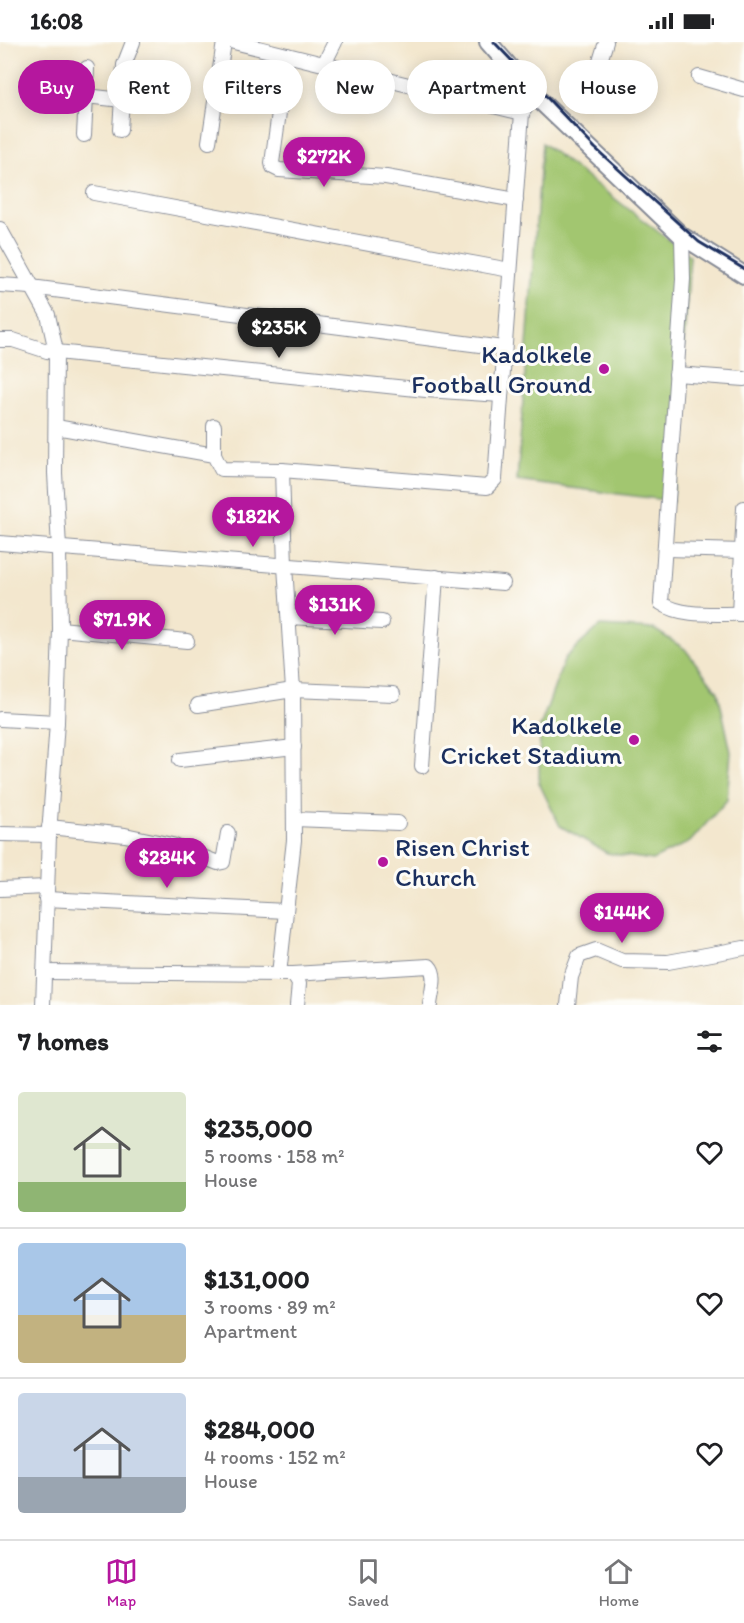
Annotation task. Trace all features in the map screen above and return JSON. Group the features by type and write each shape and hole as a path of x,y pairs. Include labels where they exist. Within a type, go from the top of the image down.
{"main road":[{"path":"488,42 504,60"},
{"path":"547,106 682,236 744,275"}],"street":[{"path":"126,60 132,42"},
{"path":"209,142 224,42"},
{"path":"234,42 315,62"},
{"path":"326,60 334,42"},
{"path":"600,60 606,42"},
{"path":"287,55 273,167 279,170 386,177 516,200"},
{"path":"699,77 744,90"},
{"path":"84,135 85,114"},
{"path":"120,130 121,114"},
{"path":"214,426 214,455 221,469 282,470 487,487 495,479 522,114"},
{"path":"94,193 510,270"},
{"path":"0,229 48,315 56,351 55,473 60,629 57,722 49,831 43,1005"},
{"path":"682,236 683,279 661,603 681,612 742,614 744,508"},
{"path":"0,285 31,287 503,348"},
{"path":"0,340 13,340 47,351 426,390 501,395"},
{"path":"676,374 744,379"},
{"path":"56,428 214,455"},
{"path":"282,470 294,747 294,840 286,910 286,974"},
{"path":"0,543 503,583"},
{"path":"666,549 743,551"},
{"path":"422,766 436,577"},
{"path":"290,617 382,622"},
{"path":"60,629 187,641"},
{"path":"198,705 293,690 393,694"},
{"path":"0,719 57,722"},
{"path":"180,760 294,747"},
{"path":"294,819 398,823"},
{"path":"0,834 49,831 134,837 172,845 218,863 223,862 225,857 228,833"},
{"path":"0,888 286,910"},
{"path":"568,1005 571,977 579,956 596,950 622,961 668,962 744,948"},
{"path":"44,972 286,974 429,966 434,975 430,1005"},
{"path":"286,974 299,984 297,1005"}],"green space":[{"name":"Kadolkele Football Ground","path":"542,143 690,256 673,501 517,481"},
{"name":"Kadolkele Cricket Stadium","path":"600,626 654,629 685,649 718,692 731,752 727,800 690,842 652,860 607,853 560,826 539,783 540,727 565,658"}],"railway":[{"path":"494,42 595,148 699,242 744,269"}],"place":[{"name":"Kadolkele Football Ground","path":"604,369"},
{"name":"Kadolkele Cricket Stadium","path":"634,740"},
{"name":"Risen Christ Church","path":"383,862"}]}
